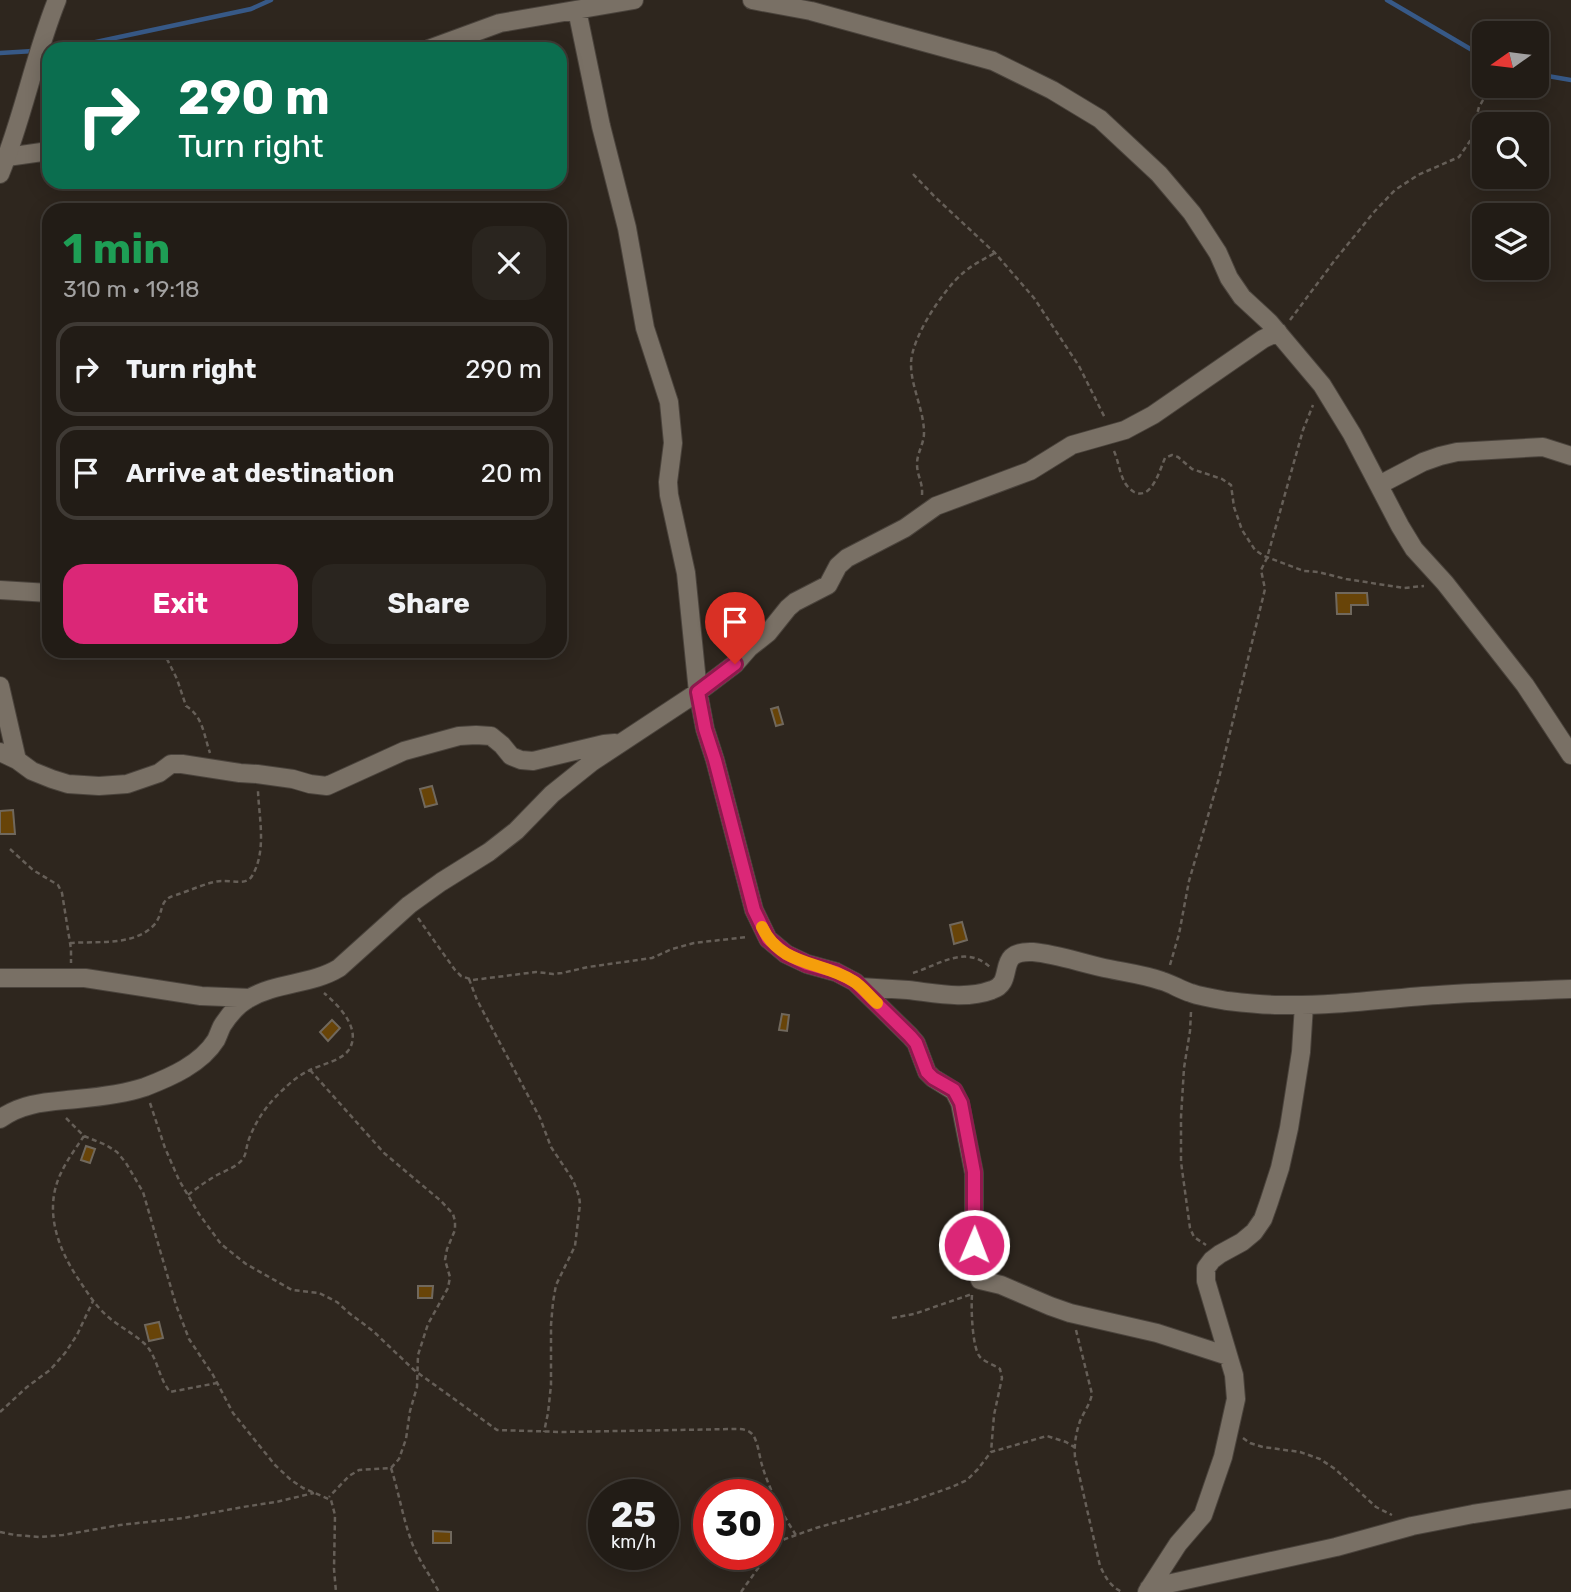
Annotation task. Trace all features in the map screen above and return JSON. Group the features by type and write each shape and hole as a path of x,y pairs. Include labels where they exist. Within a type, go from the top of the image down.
{"street":[{"path":"0,174 23,107 45,28 57,0"},
{"path":"448,42 500,23 634,0"},
{"path":"752,0 811,10 993,61 1077,104 1100,119 1159,174 1192,213 1242,297 1278,332 1322,385 1414,548 1525,685 1571,755"},
{"path":"578,10 601,126 627,228 645,328 669,402 673,443 668,482 686,573 698,692 705,729 754,910 768,939 786,954 853,981 916,1043 927,1072 954,1090 961,1103 974,1172 976,1287 1001,1285 1051,1307 1157,1333 1228,1356"},
{"path":"7,157 42,152"},
{"path":"0,1119 32,1104 145,1087 196,1062 216,1040 221,1028 240,1005 268,990 326,975 339,968 409,905 516,831 551,794 592,762 698,692 735,664 768,633 795,602 828,585 838,566 847,558 905,528 936,506 1030,471 1072,446 1125,430 1153,415 1278,332"},
{"path":"1379,485 1423,462 1457,452 1543,447 1571,456"},
{"path":"0,590 42,593"},
{"path":"0,686 8,756 32,771 78,785 127,784 159,773 171,764 293,779 327,786 404,751 458,736 491,736 511,756 533,761 604,744 620,743"},
{"path":"860,987 965,995 991,991 1001,985 1013,955 1032,952 1165,982 1195,995 1259,1004 1304,1005 1571,989"},
{"path":"0,978 85,978 201,996 250,998"},
{"path":"1148,1590 1178,1544 1203,1514 1223,1457 1236,1399 1234,1375 1206,1282 1206,1268 1217,1256 1254,1232 1263,1219 1280,1168 1289,1128 1301,1052 1304,1005"},
{"path":"1148,1590 1336,1547 1412,1526 1571,1499"}],"path":[{"path":"1278,332 1292,318 1374,212 1395,190 1418,175 1459,157 1470,141 1479,107 1485,98"},
{"path":"913,174 995,253 1034,298 1079,366 1102,408 1123,479 1129,488 1141,494 1148,490 1165,458 1172,455 1192,469 1229,483 1242,530 1255,550 1267,558 1304,571 1404,588 1445,583"},
{"path":"922,516 922,487 917,462 923,429 911,365 913,345 928,318 956,279 995,253"},
{"path":"1165,982 1265,589 1261,569 1267,558 1303,430 1322,385"},
{"path":"166,658 186,706 198,716 210,753 226,771"},
{"path":"69,943 108,942 134,937 154,926 168,897 218,881 248,880 260,856 261,845 257,774"},
{"path":"9,849 33,870 58,885 62,893 71,967 66,977"},
{"path":"409,905 455,970 468,979 536,972 562,973 652,958 672,949 715,939 756,936 768,939"},
{"path":"911,974 948,959 972,957 986,963 1003,981"},
{"path":"468,979 540,1118 551,1147 573,1180 579,1196 580,1211 575,1246 556,1285 553,1302 551,1385 544,1432"},
{"path":"188,1195 243,1159 260,1114 287,1086 310,1070 338,1058 352,1045 348,1018 339,1006 308,980"},
{"path":"1195,995 1184,1068 1181,1162 1188,1219 1194,1237 1217,1256"},
{"path":"310,1070 384,1153 422,1183 453,1214 455,1230 445,1260 450,1277 448,1288 428,1324 418,1354 417,1387 400,1459 391,1468 359,1470 349,1476 328,1498"},
{"path":"145,1087 179,1180 221,1244 246,1264 292,1290 319,1293 337,1302 373,1331 417,1373 498,1430 746,1430 755,1438 765,1474 786,1521 796,1535"},
{"path":"53,1101 67,1120 84,1136 117,1152 143,1192 180,1316 194,1348 233,1413 275,1465 296,1484 328,1498 333,1504 336,1592"},
{"path":"84,1136 56,1186 53,1217 62,1252 105,1314 144,1343 156,1360 170,1392 217,1383"},
{"path":"741,1592 776,1543 952,1487 967,1479 991,1452 994,1415 1002,1378 1000,1369 980,1357 977,1352 974,1327 976,1287 914,1314 892,1318"},
{"path":"0,1412 50,1370 65,1353 78,1335 93,1300"},
{"path":"1073,1313 1092,1394 1080,1422 1074,1447 1075,1457 1100,1566 1107,1581 1122,1592"},
{"path":"991,1452 1047,1436 1074,1447"},
{"path":"1243,1437 1250,1443 1263,1447 1300,1452 1320,1460 1335,1469 1376,1507 1412,1526"},
{"path":"391,1468 413,1545 439,1592"},
{"path":"0,1532 40,1537 63,1535 184,1518 314,1493"}],"building":[{"path":"1336,593 1367,593 1368,605 1351,605 1351,614 1337,614"},
{"path":"778,707 783,724 776,726 771,709"},
{"path":"432,786 437,804 425,807 420,789"},
{"path":"13,810 15,834 0,834 0,811"},
{"path":"962,922 967,940 954,944 950,925"},
{"path":"782,1014 789,1015 787,1031 779,1030"},
{"path":"332,1020 340,1028 328,1041 320,1032"},
{"path":"86,1146 95,1149 90,1163 81,1160"},
{"path":"418,1286 433,1286 432,1298 418,1298"},
{"path":"159,1322 163,1338 149,1341 145,1325"},
{"path":"433,1531 451,1532 451,1543 433,1543"}],"waterway":[{"path":"96,42 251,9 271,0"},
{"path":"1387,0 1472,50"},
{"path":"0,53 34,51"},
{"path":"1549,76 1571,80"}],"slow traffic":[{"path":"762,927 768,939 786,954 853,981 877,1003"}],"route":[{"path":"735,664 698,692 705,729 754,910 768,939 786,954 807,964 836,972 855,982 916,1043 927,1072 938,1082 954,1090 961,1103 974,1172 974,1245"}]}
